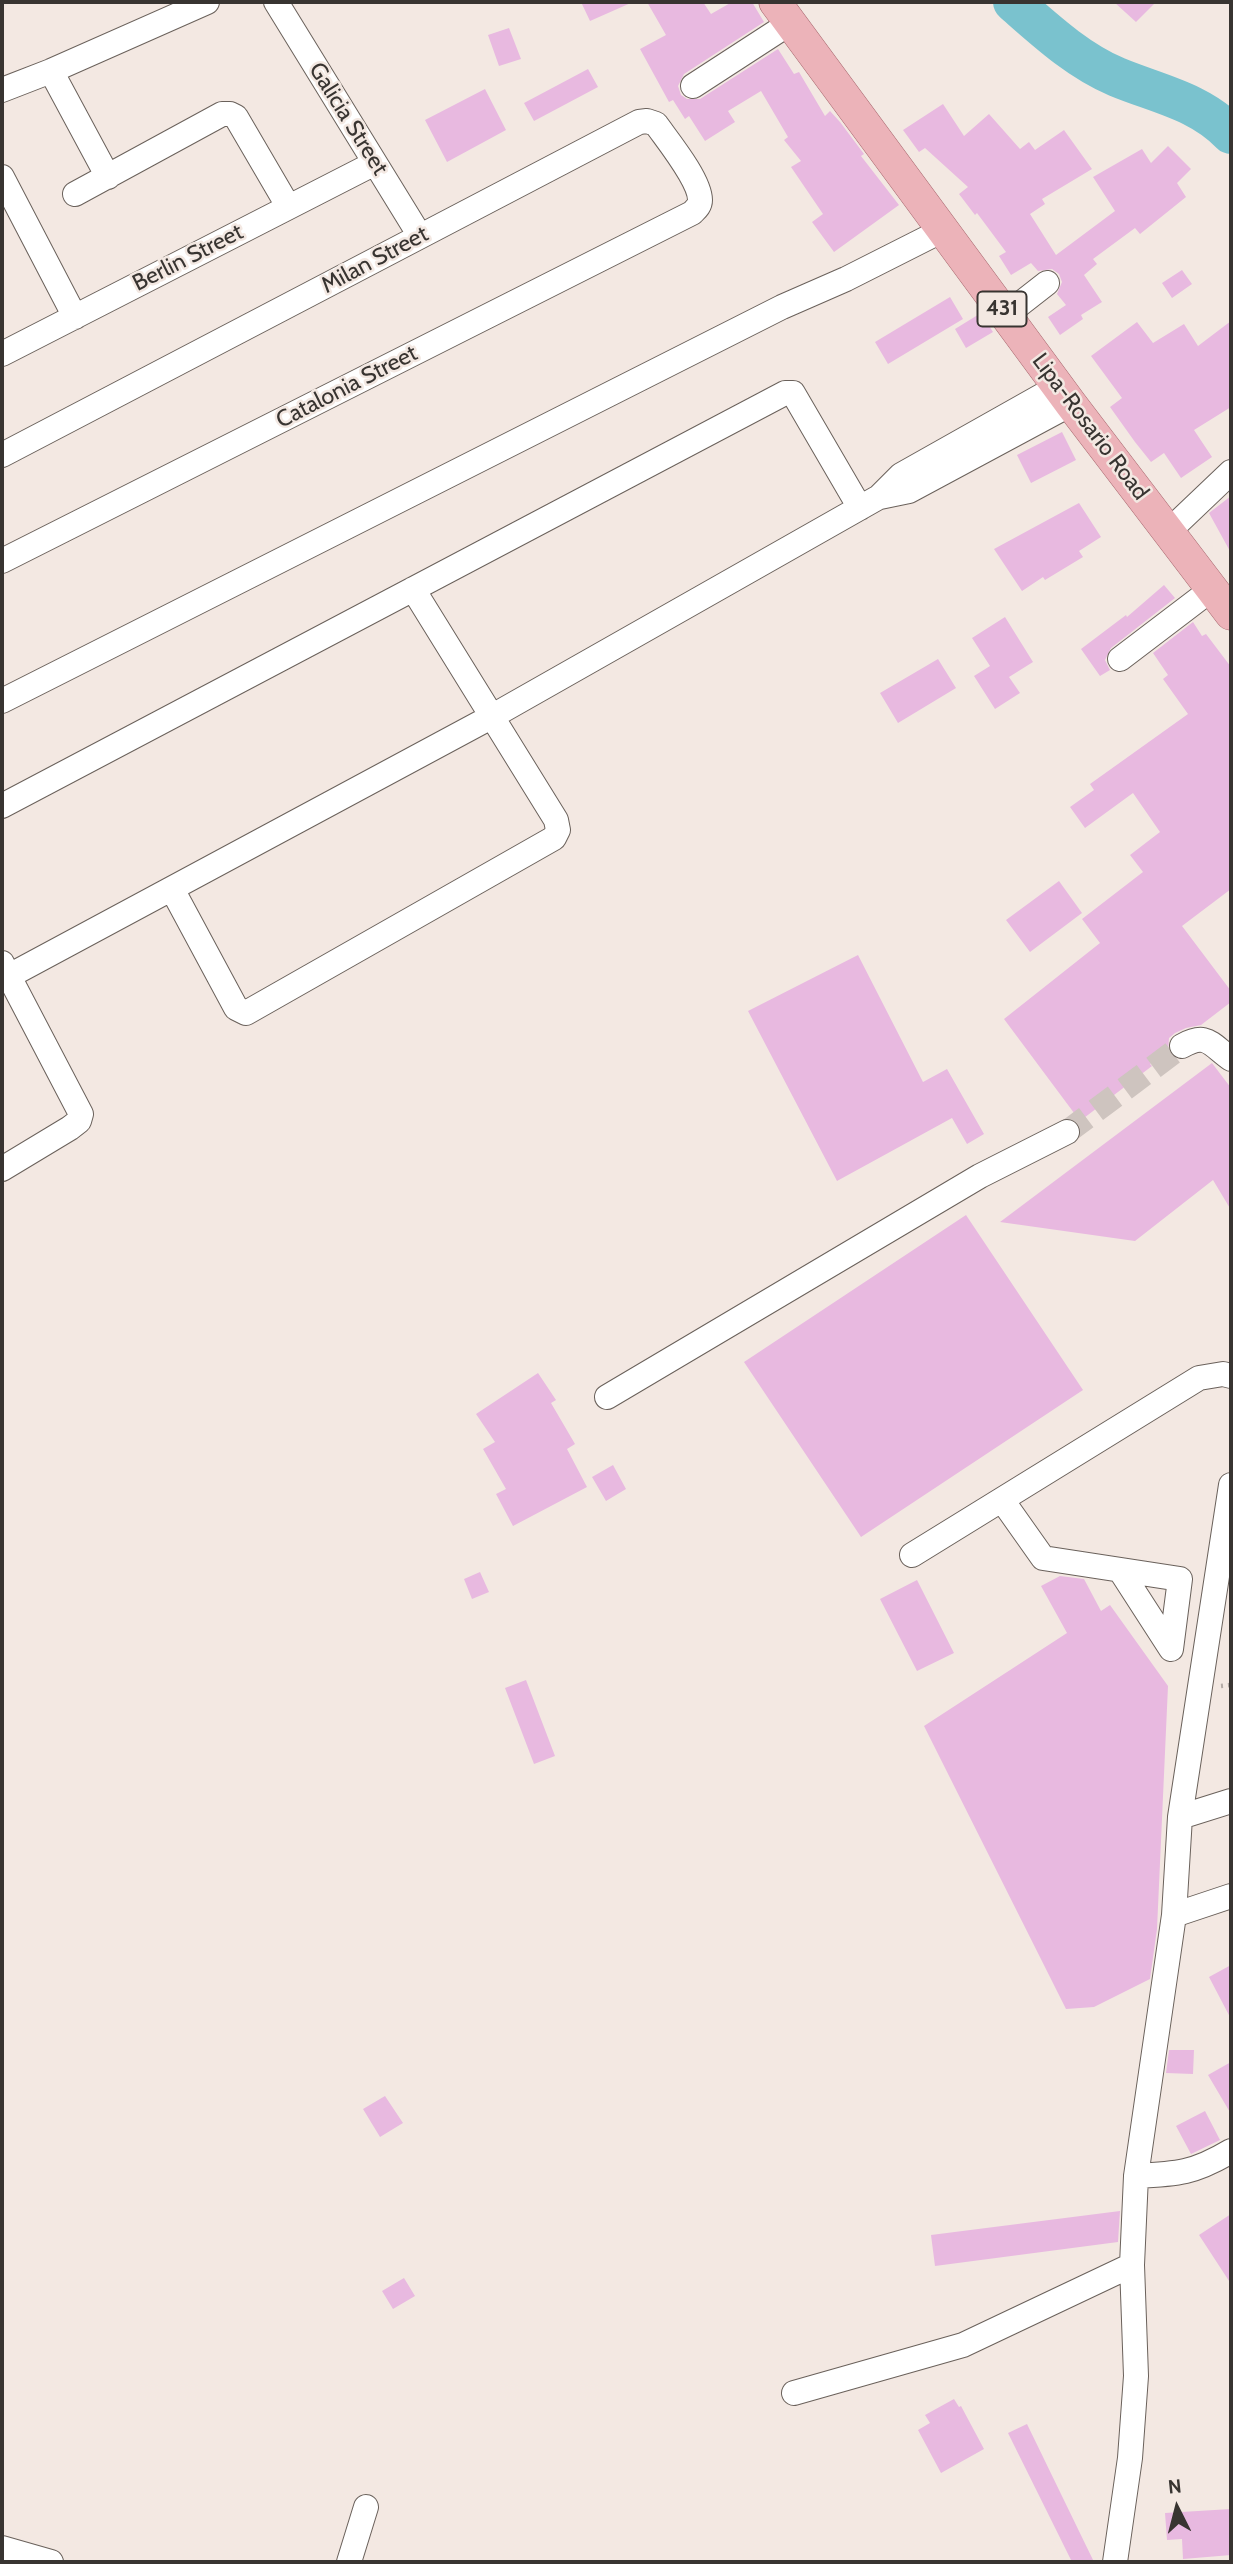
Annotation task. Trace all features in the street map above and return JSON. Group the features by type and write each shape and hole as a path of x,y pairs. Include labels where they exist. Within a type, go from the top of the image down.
{"main road":[{"name":"Lipa-Rosario Road","path":"782,12 1065,395 1231,614"}],"street":[{"path":"2,90 207,2"},
{"name":"Galicia Street","path":"276,2 420,236"},
{"path":"693,86 782,12"},
{"path":"51,71 108,177"},
{"path":"75,194 222,114 230,114 236,117 288,206"},
{"name":"Milan Street","path":"2,455 639,122 656,124 696,184 699,207 692,214"},
{"name":"Berlin Street","path":"2,354 375,163"},
{"path":"2,177 75,317"},
{"name":"Catalonia Street","path":"2,561 692,214"},
{"path":"2,701 782,307 846,279 943,230"},
{"path":"1006,315 1046,283"},
{"path":"2,806 777,396 793,393 870,502"},
{"path":"2,1169 70,1128 79,1121 81,1114 6,970 172,889 491,717 870,502 901,475 1065,395"},
{"path":"1169,531 1231,472"},
{"path":"172,889 236,1007 243,1013 554,838 558,830 556,820 413,589"},
{"path":"1120,659 1212,589"},
{"path":"1182,1046 1195,1038 1203,1038 1231,1059"},
{"path":"607,1397 980,1176 1067,1132"},
{"path":"912,1555 1199,1378 1223,1374 1231,1376"},
{"path":"1115,2562 1130,2458 1136,2376 1132,2265 1136,2176 1174,1915 1180,1818 1231,1485"},
{"path":"1002,1500 1043,1558 1119,1570"},
{"path":"1180,1818 1231,1801"},
{"path":"1174,1915 1231,1896"},
{"path":"1136,2176 1181,2173 1211,2163 1231,2151"},
{"path":"794,2393 963,2345 1132,2265"},
{"path":"349,2562 366,2507"},
{"path":"2,2548 51,2562"}],"building":[{"path":"581,2 633,2 590,21"},
{"path":"647,2 703,2 711,14 732,2 752,2 764,22 684,74 678,86 681,95 687,99 700,99 778,49 794,74 799,72 825,116 830,111 840,122 864,154 861,156 899,205 834,252 812,222 823,214 791,167 801,161 784,140 788,137 761,91 728,111 735,122 705,141 689,116 685,119 673,100 669,102 640,49 666,35"},
{"path":"1114,2 1156,2 1136,22"},
{"path":"509,28 521,59 499,66 488,35"},
{"path":"588,69 598,87 534,121 524,103"},
{"path":"485,89 506,130 447,162 425,120"},
{"path":"943,104 964,136 989,114 1020,149 1029,142 1035,150 1064,130 1092,169 1042,199 1045,204 1030,214 1056,255 1115,211 1093,177 1142,149 1151,163 1168,146 1191,169 1177,183 1186,197 1140,234 1135,228 1093,259 1097,264 1084,275 1102,302 1081,315 1083,319 1060,335 1048,317 1066,305 1057,294 1062,282 1059,274 1052,269 1038,271 1031,263 1011,275 999,256 1006,252 959,194 968,187 925,148 919,152 903,130"},
{"path":"1182,270 1192,284 1172,298 1162,283"},
{"path":"950,297 963,319 888,364 875,342"},
{"path":"981,313 993,332 966,348 955,329"},
{"path":"1231,321 1231,407 1194,430 1212,457 1181,478 1164,453 1151,462 1135,442 1110,407 1122,398 1091,356 1137,322 1153,343 1184,324 1198,346"},
{"path":"1062,432 1076,460 1031,483 1017,455"},
{"path":"1231,496 1231,553 1209,513"},
{"path":"1079,503 1101,537 1079,551 1083,557 1022,591 994,549"},
{"path":"1164,585 1175,598 1111,648 1105,660 1110,670 1100,676 1081,649 1126,615 1127,617"},
{"path":"1005,617 1033,662 1009,677 1020,693 995,709 974,676 990,666 972,638"},
{"path":"1193,622 1202,636 1206,634 1231,667 1231,889 1182,926 1231,991 1231,1002 1201,1025 1175,1033 1169,1038 1168,1050 1150,1064 1152,1066 1080,1121 1004,1019 1100,943 1082,919 1143,872 1130,855 1160,832 1133,793 1085,828 1070,807 1094,790 1090,784 1188,714 1163,679 1168,675 1153,653"},
{"path":"938,659 956,688 898,723 880,693"},
{"path":"1059,881 1082,913 1030,952 1006,920"},
{"path":"858,955 923,1082 947,1069 984,1134 967,1144 952,1118 837,1181 748,1011"},
{"path":"1212,1063 1231,1088 1231,1210 1213,1180 1135,1241 1000,1222"},
{"path":"966,1215 1083,1390 861,1537 744,1362"},
{"path":"538,1373 556,1400 551,1403 575,1444 567,1449 587,1487 513,1526 496,1494 506,1489 483,1449 495,1442 476,1414"},
{"path":"613,1465 626,1489 606,1501 592,1477"},
{"path":"480,1572 489,1592 472,1599 464,1579"},
{"path":"1060,1576 1084,1579 1101,1611 1110,1605 1168,1686 1157,1929 1150,1979 1094,2007 1066,2009 924,1726 1067,1633 1041,1586"},
{"path":"917,1580 954,1653 917,1671 880,1599"},
{"path":"526,1680 555,1756 534,1764 505,1688"},
{"path":"1231,1965 1231,2019 1209,1977"},
{"path":"1169,2050 1194,2050 1193,2074 1166,2073"},
{"path":"1231,2062 1231,2114 1208,2075"},
{"path":"385,2096 403,2123 380,2137 363,2109"},
{"path":"1205,2111 1220,2140 1191,2154 1176,2126"},
{"path":"1120,2211 1118,2242 935,2266 931,2235"},
{"path":"1231,2214 1231,2284 1199,2235"},
{"path":"404,2278 415,2296 393,2309 382,2291"},
{"path":"954,2399 959,2407 961,2406 984,2449 941,2473 918,2430 930,2423 925,2415"},
{"path":"1027,2424 1094,2562 1072,2562 1008,2433"},
{"path":"1231,2509 1231,2555 1183,2559 1182,2539 1167,2540 1165,2513"}],"waterway":[{"path":"1013,2 1062,44 1088,62 1117,77 1192,106 1231,134"}],"tunnel":[{"path":"1067,1132 1182,1046"}]}
